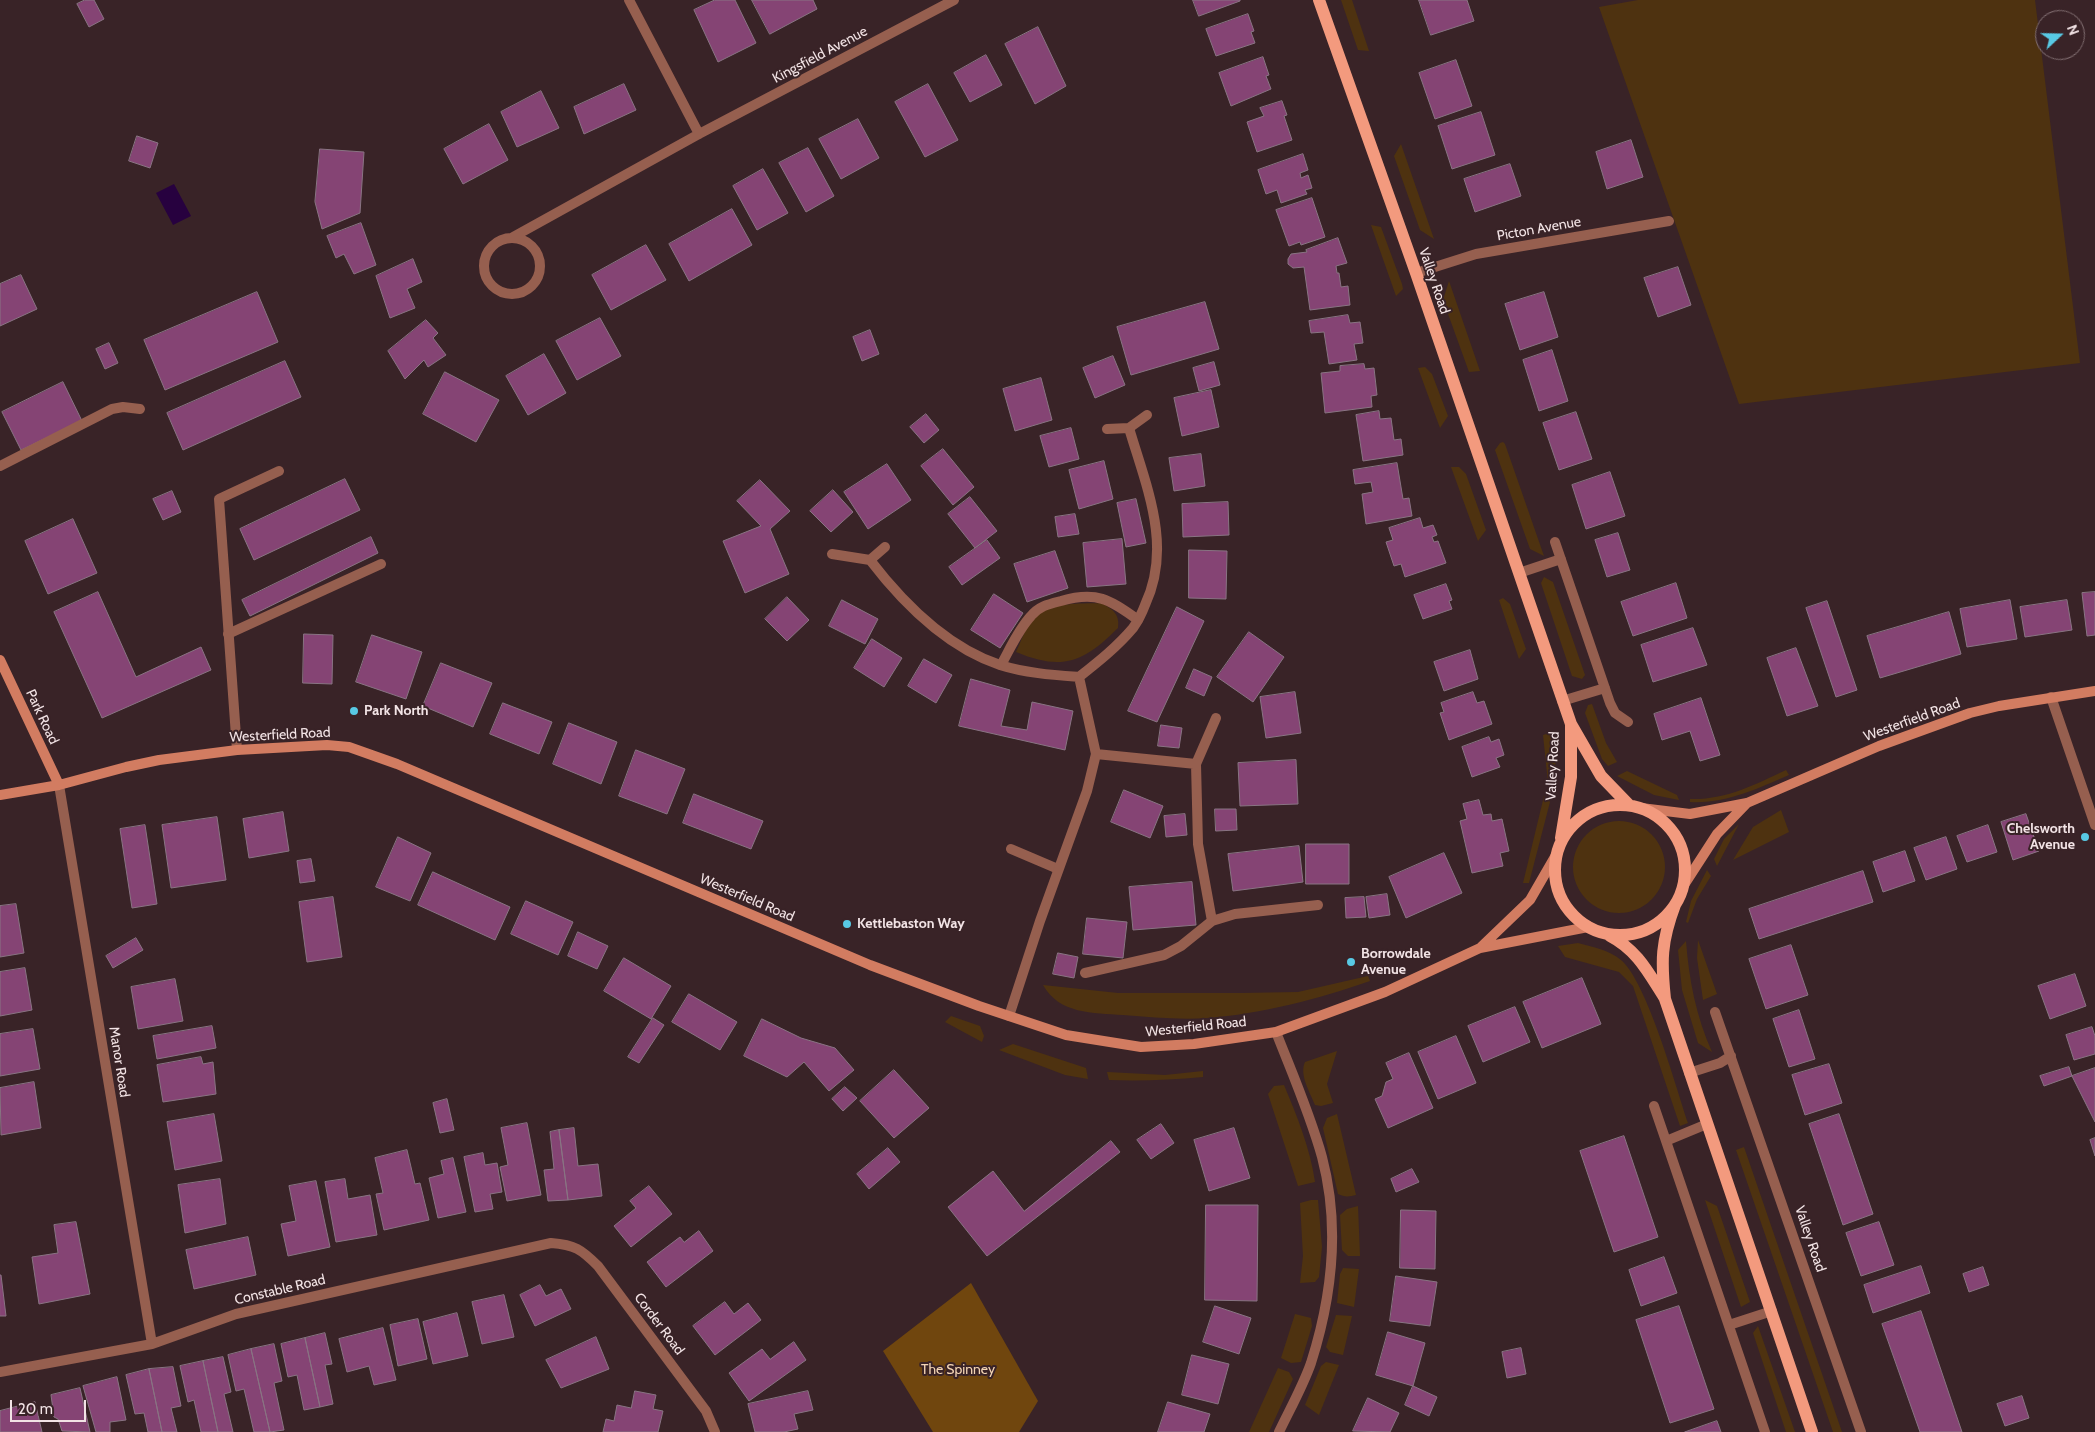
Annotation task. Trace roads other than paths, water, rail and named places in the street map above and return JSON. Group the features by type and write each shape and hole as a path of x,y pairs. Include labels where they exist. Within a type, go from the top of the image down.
{"main road":[{"name":"Valley Road","path":"1319,0 1416,273 1571,724 1601,776 1635,806"},
{"name":"Park Road","path":"0,660 59,785"},
{"name":"Westerfield Road","path":"1635,806 1690,814 1747,804 1879,746 1934,725 1985,710 2051,697 2095,691"},
{"name":"Valley Road","path":"1561,840 1571,777 1571,724"},
{"name":"Westerfield Road","path":"0,795 59,785 126,766 237,750 327,745 366,752 870,964 1009,1016 1066,1035 1141,1047 1194,1044 1276,1032 1385,992 1480,948 1588,927"},
{"name":"Westerfield Road","path":"1684,885 1717,834 1747,804"},
{"path":"1665,999 1662,949 1666,930 1684,885 1685,866 1681,847 1672,830 1658,817 1635,806 1609,805 1589,812 1573,824 1561,840 1556,855 1554,876 1560,896 1571,914 1588,927 1625,944 1638,956 1665,999 1812,1432"},
{"name":"Westerfield Road","path":"1480,948 1530,900 1556,855"},
{"path":"1608,935 1620,936 1642,932 1661,921 1675,905"}],"street":[{"path":"629,0 699,134"},
{"name":"Kingsfield Avenue","path":"513,237 530,244 540,260 541,268 538,277 526,291 508,294 491,286 483,268 484,259 495,243 513,237 699,134 954,0"},
{"name":"Picton Avenue","path":"1416,273 1476,254 1669,221"},
{"path":"0,466 112,409 123,407 140,409"},
{"path":"1107,429 1129,428 1147,415"},
{"path":"832,554 870,560 915,610 937,630 958,644 1001,665 1045,674 1079,677 1109,653 1138,620 1150,596 1159,553 1153,508 1129,428"},
{"path":"237,750 219,499 279,471"},
{"path":"1555,542 1615,713 1628,722"},
{"path":"870,560 885,547"},
{"path":"1519,573 1561,559"},
{"path":"228,634 381,564"},
{"path":"1001,665 1024,624 1042,606 1075,597 1092,596 1104,598 1138,620"},
{"path":"1009,1016 1058,869 1087,791 1096,754 1079,677"},
{"path":"1562,700 1605,688"},
{"path":"2051,697 2095,825"},
{"path":"1212,921 1198,844 1196,764 1216,718"},
{"path":"1096,754 1196,764"},
{"name":"Manor Road","path":"59,785 152,1344"},
{"path":"1011,850 1058,869"},
{"path":"1085,973 1164,955 1181,946 1212,921 1235,914 1318,905"},
{"name":"Valley Road","path":"1715,1012 1861,1432"},
{"path":"1276,1032 1322,1158 1332,1226 1329,1281 1320,1330 1310,1365 1279,1432"},
{"path":"1690,1073 1720,1063 1731,1056"},
{"path":"1654,1106 1765,1432"},
{"path":"1666,1141 1707,1124"},
{"name":"Constable Road","path":"0,1372 152,1344 236,1314 551,1244 568,1244"},
{"name":"Corder Road","path":"568,1244 581,1249 598,1266 706,1411 715,1432"},
{"path":"1729,1325 1772,1312"}],"place":[{"name":"Park North","path":"354,711"},
{"name":"Chelsworth Avenue","path":"2085,837"},
{"name":"Kettlebaston Way","path":"847,924"},
{"name":"Borrowdale Avenue","path":"1351,962"}],"park label":[{"name":"The Spinney","path":"958,1370"}]}
